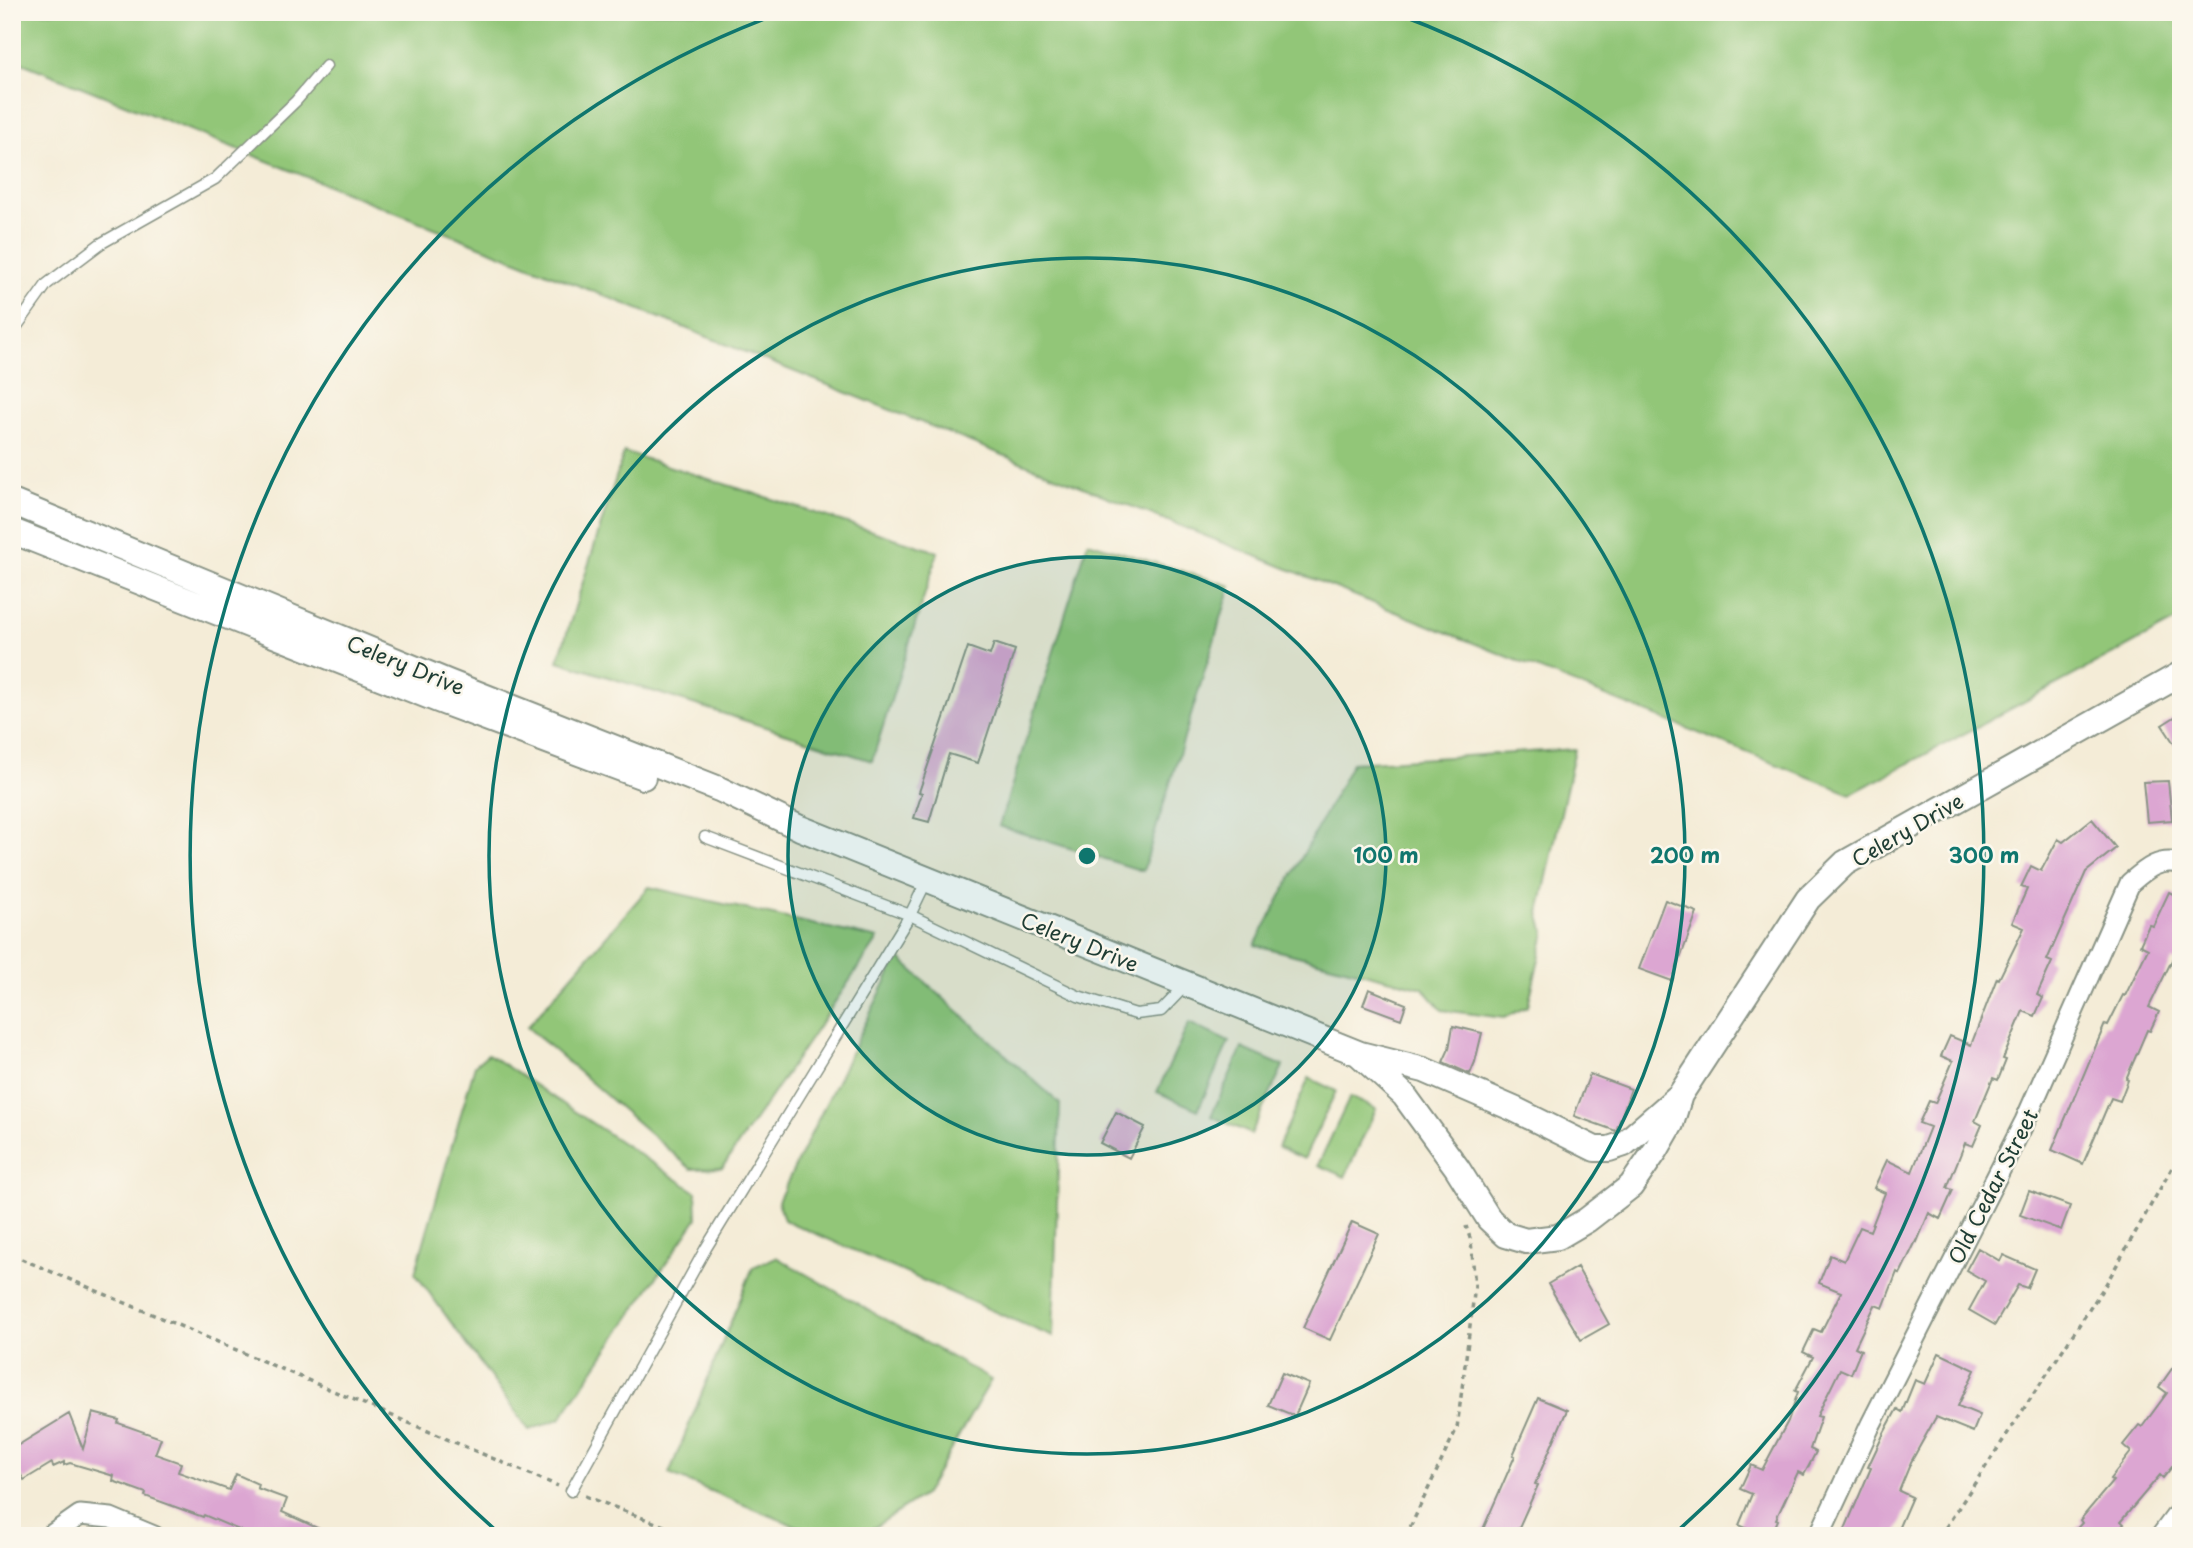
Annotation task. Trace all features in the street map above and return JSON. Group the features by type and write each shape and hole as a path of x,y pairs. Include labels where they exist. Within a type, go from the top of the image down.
{"street":[{"name":"Celery Drive","path":"12,502 448,682 719,789 800,828 1360,1055 1424,1070 1514,1109 1595,1149 1609,1149 1624,1144 1679,1095 1808,899 1845,863 2181,674"},
{"name":"Celery Drive","path":"12,531 551,742 713,803 800,828"},
{"name":"Old Cedar Street","path":"1819,1536 1871,1424 2025,1121 2130,884 2151,865 2174,862 2181,864"},
{"name":"Celery Drive","path":"1360,1055 1404,1095 1457,1168 1489,1220 1506,1235 1526,1241 1558,1237 1587,1220 1631,1186 1671,1124 1679,1095"},
{"path":"2161,1536 2181,1509"},
{"path":"50,1536 79,1515 111,1518 154,1536"}],"lane":[{"path":"12,333 47,284 100,244 215,179 296,102 326,66"},
{"path":"705,837 910,915 1078,996 1110,1007 1136,1014 1161,1011 1186,985"},
{"path":"571,1491 706,1248 910,915 927,880"}],"path":[{"path":"1940,1536 2106,1284 2181,1152"},
{"path":"1406,1536 1457,1428 1475,1286 1471,1241 1463,1218"},
{"path":"12,1255 571,1491 690,1536"}],"green space":[{"path":"12,12 2171,12 2181,16 2181,618 1851,794 12,59"},
{"path":"624,452 938,552 872,761 558,661"},
{"path":"1088,542 1231,586 1143,871 999,826"},
{"path":"1575,749 1539,913 1545,933 1528,1006 1504,1018 1442,1010 1423,988 1255,945 1352,763"},
{"path":"649,887 878,939 722,1168 691,1169 527,1027"},
{"path":"898,957 1060,1104 1053,1337 784,1220 778,1201"},
{"path":"1189,1023 1229,1042 1198,1110 1157,1092"},
{"path":"1242,1048 1283,1066 1251,1134 1211,1116"},
{"path":"488,1054 696,1192 697,1218 560,1419 529,1430 415,1273 475,1065"},
{"path":"1309,1078 1336,1091 1304,1159 1278,1147"},
{"path":"1350,1097 1376,1109 1345,1177 1318,1165"},
{"path":"776,1257 991,1380 925,1494 861,1536 820,1536 669,1474 753,1267"}],"building":[{"path":"994,643 1015,650 978,763 949,754 929,822 914,818 922,793 919,792 968,647 990,655"},
{"path":"2181,713 2181,754 2162,725"},
{"path":"2168,781 2172,820 2147,822 2143,782"},
{"path":"2092,819 2116,848 2086,872 2047,960 2052,962 2037,995 2043,998 2035,1016 2023,1011 2003,1059 2006,1060 1998,1080 1993,1078 1975,1121 1982,1125 1973,1146 1965,1143 1947,1188 1953,1190 1940,1219 1929,1213 1900,1274 1897,1272 1883,1308 1875,1305 1855,1347 1861,1350 1851,1374 1840,1369 1817,1416 1821,1417 1810,1449 1816,1452 1804,1475 1798,1472 1771,1536 1764,1536 1739,1525 1752,1494 1740,1489 1751,1465 1762,1470 1788,1421 1798,1392 1795,1391 1813,1357 1803,1352 1814,1329 1821,1332 1841,1292 1819,1283 1830,1255 1844,1261 1860,1227 1870,1231 1885,1193 1874,1188 1887,1160 1912,1172 1930,1127 1919,1123 1929,1101 1935,1103 1953,1061 1941,1056 1950,1036 1971,1045 1997,978 1999,979 2024,928 2012,923 2027,889 2021,887 2031,866 2041,871 2058,839 2063,842"},
{"path":"2169,892 2181,898 2181,964 2172,960 2149,1007 2159,1012 2150,1031 2147,1030 2126,1079 2128,1080 2120,1101 2111,1098 2083,1164 2052,1150 2105,1024 2108,1025 2123,995 2125,996 2148,949 2140,945 2149,925 2153,926"},
{"path":"1665,900 1697,912 1672,981 1639,969"},
{"path":"1369,989 1406,1004 1401,1019 1363,1005"},
{"path":"1453,1026 1482,1033 1470,1074 1443,1062 1449,1049"},
{"path":"1590,1074 1631,1089 1616,1131 1574,1116"},
{"path":"1116,1112 1145,1127 1129,1158 1100,1143"},
{"path":"2029,1191 2070,1206 2061,1230 2020,1215"},
{"path":"1352,1222 1379,1234 1330,1340 1303,1328"},
{"path":"1978,1248 2000,1261 2003,1255 2035,1269 2027,1288 2018,1285 1995,1325 1969,1310 1985,1281 1966,1270"},
{"path":"1577,1267 1609,1324 1581,1340 1548,1284"},
{"path":"1939,1353 1975,1370 1958,1406 1980,1415 1973,1432 1936,1417 1911,1462 1899,1491 1912,1497 1895,1536 1842,1536 1884,1433 1897,1409 1902,1412 1915,1380 1925,1384"},
{"path":"2181,1356 2181,1456 2163,1478 2160,1475 2121,1521 2124,1524 2114,1536 2070,1536 2113,1481 2110,1479 2131,1452 2123,1445 2139,1425 2142,1427 2167,1393 2159,1387"},
{"path":"1282,1373 1309,1384 1295,1416 1268,1405"},
{"path":"1538,1398 1567,1410 1535,1484 1538,1485 1515,1536 1480,1536 1515,1456 1513,1455"},
{"path":"93,1413 119,1420 118,1423 161,1438 155,1454 181,1463 178,1472 229,1490 236,1474 258,1484 257,1488 287,1499 282,1512 335,1536 253,1536 204,1515 203,1517 145,1496 146,1493 113,1481 114,1476 70,1463 64,1465 64,1462 53,1467 52,1463 24,1480 12,1461 12,1449 69,1414 83,1449"}]}
